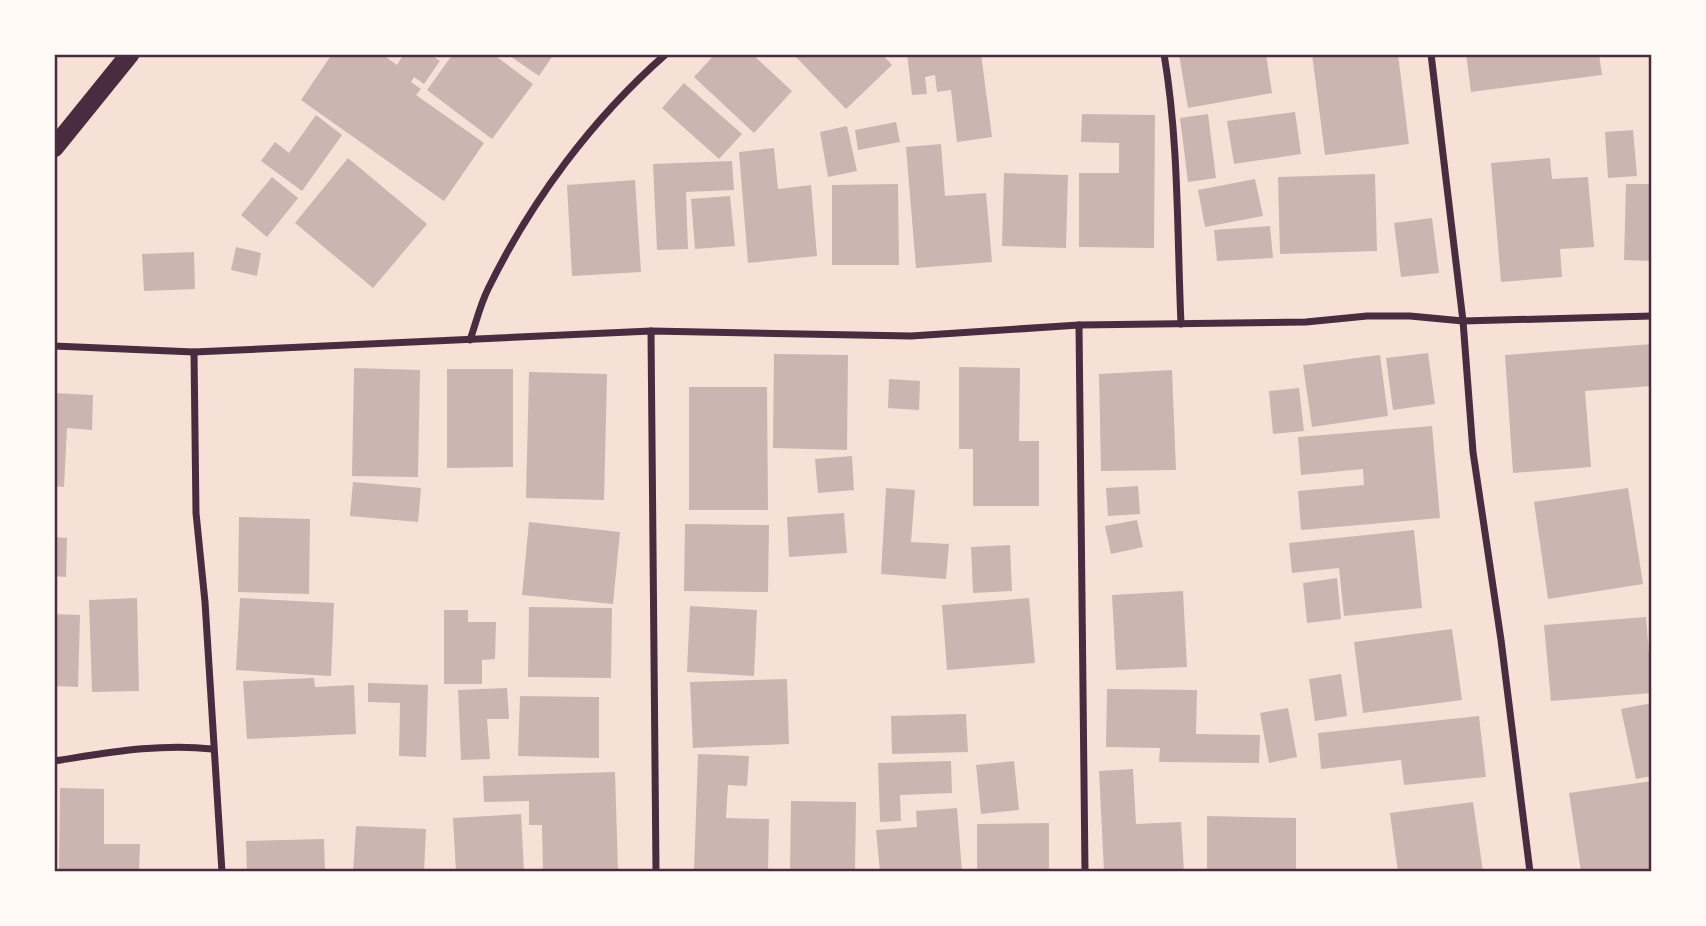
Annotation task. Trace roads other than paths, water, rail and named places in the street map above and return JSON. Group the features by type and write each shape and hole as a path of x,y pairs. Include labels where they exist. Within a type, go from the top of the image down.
{"highway":[{"path":"54,148 130,54"}],"street":[{"path":"471,340 487,291 551,180 606,115 666,54"},
{"path":"1164,54 1169,83 1181,324"},
{"path":"1431,54 1463,321 1473,452 1502,640 1530,872"},
{"path":"54,346 194,352 652,331 911,336 1080,325 1306,322 1367,316 1410,316 1463,321 1652,316"},
{"path":"1080,325 1086,872"},
{"path":"652,331 656,872"},
{"path":"194,352 196,513 205,602 212,749 222,872"},
{"path":"54,761 158,747 212,749"}]}
